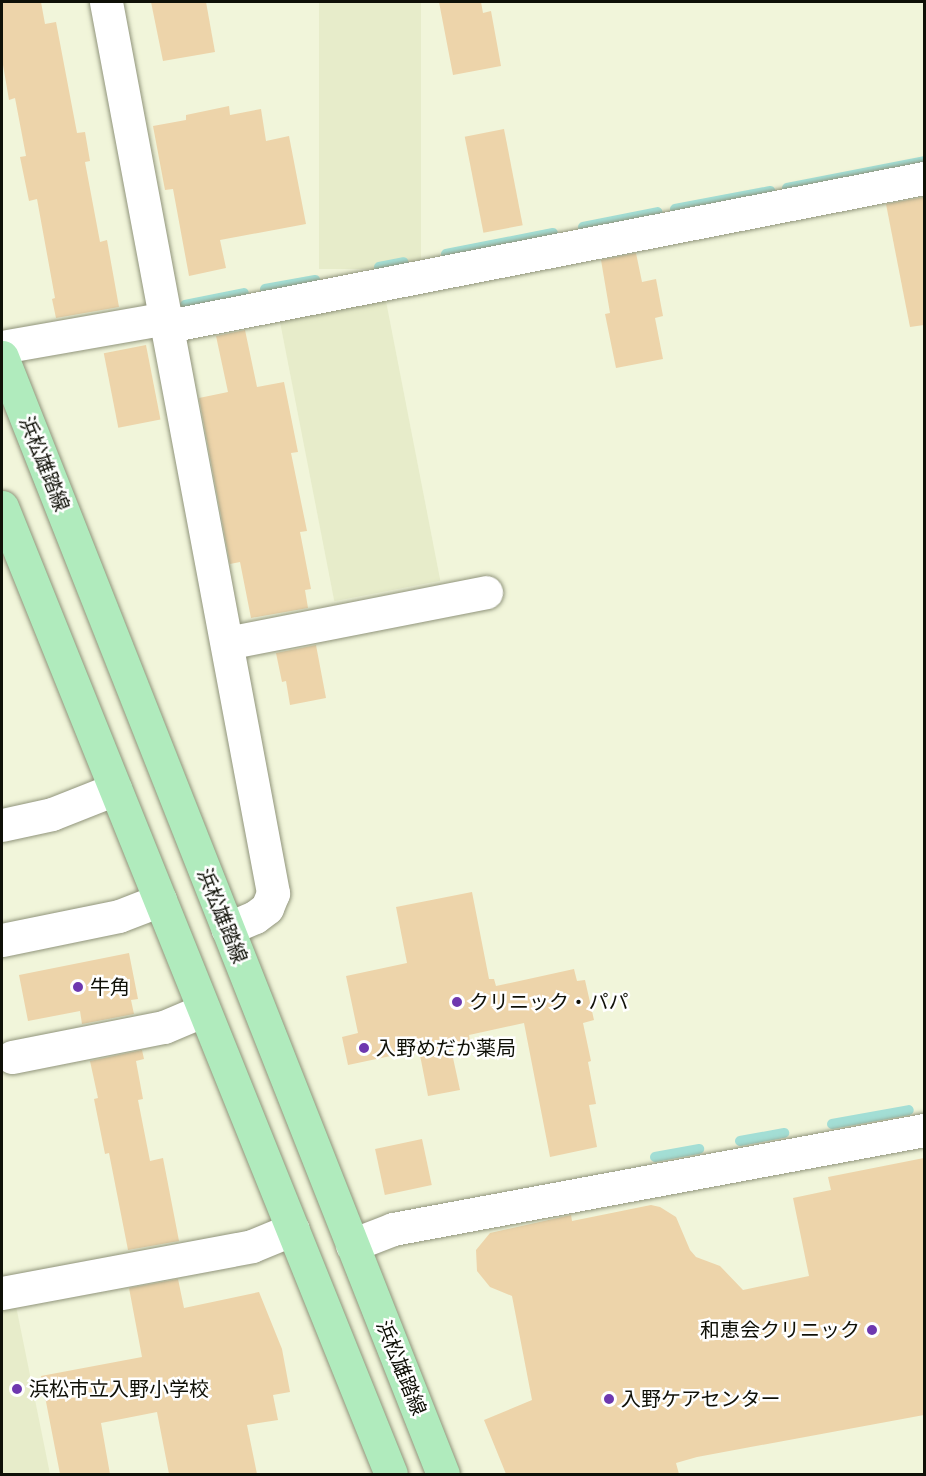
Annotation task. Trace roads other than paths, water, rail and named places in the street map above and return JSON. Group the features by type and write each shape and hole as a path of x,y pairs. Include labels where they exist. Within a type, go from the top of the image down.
{"main road":[{"name":"浜松雄踏線","path":"2,357 443,1474"},
{"path":"2,507 391,1474"}],"street":[{"path":"106,2 273,893 267,909 227,929"},
{"path":"2,347 167,322 924,178"},
{"path":"227,643 486,592"},
{"path":"2,825 52,814 115,789"},
{"path":"2,940 119,916 160,900"},
{"path":"12,1057 164,1027 204,1010"},
{"path":"352,1245 393,1229 924,1130"},
{"path":"2,1293 252,1246 292,1229"}],"waterway":[{"path":"787,188 924,161"},
{"path":"675,209 770,191"},
{"path":"583,227 658,212"},
{"path":"446,254 553,233"},
{"path":"379,267 404,262"},
{"path":"265,289 315,280"},
{"path":"185,305 244,293"},
{"path":"832,1124 909,1110"},
{"path":"740,1141 784,1133"},
{"path":"655,1157 699,1149"}],"place":[{"name":"牛角","path":"78,987"},
{"name":"クリニック・パパ","path":"457,1002"},
{"name":"入野めだか薬局","path":"364,1048"},
{"name":"和恵会クリニック","path":"872,1330"},
{"name":"浜松市立入野小学校","path":"17,1389"},
{"name":"入野ケアセンター","path":"609,1399"}]}
